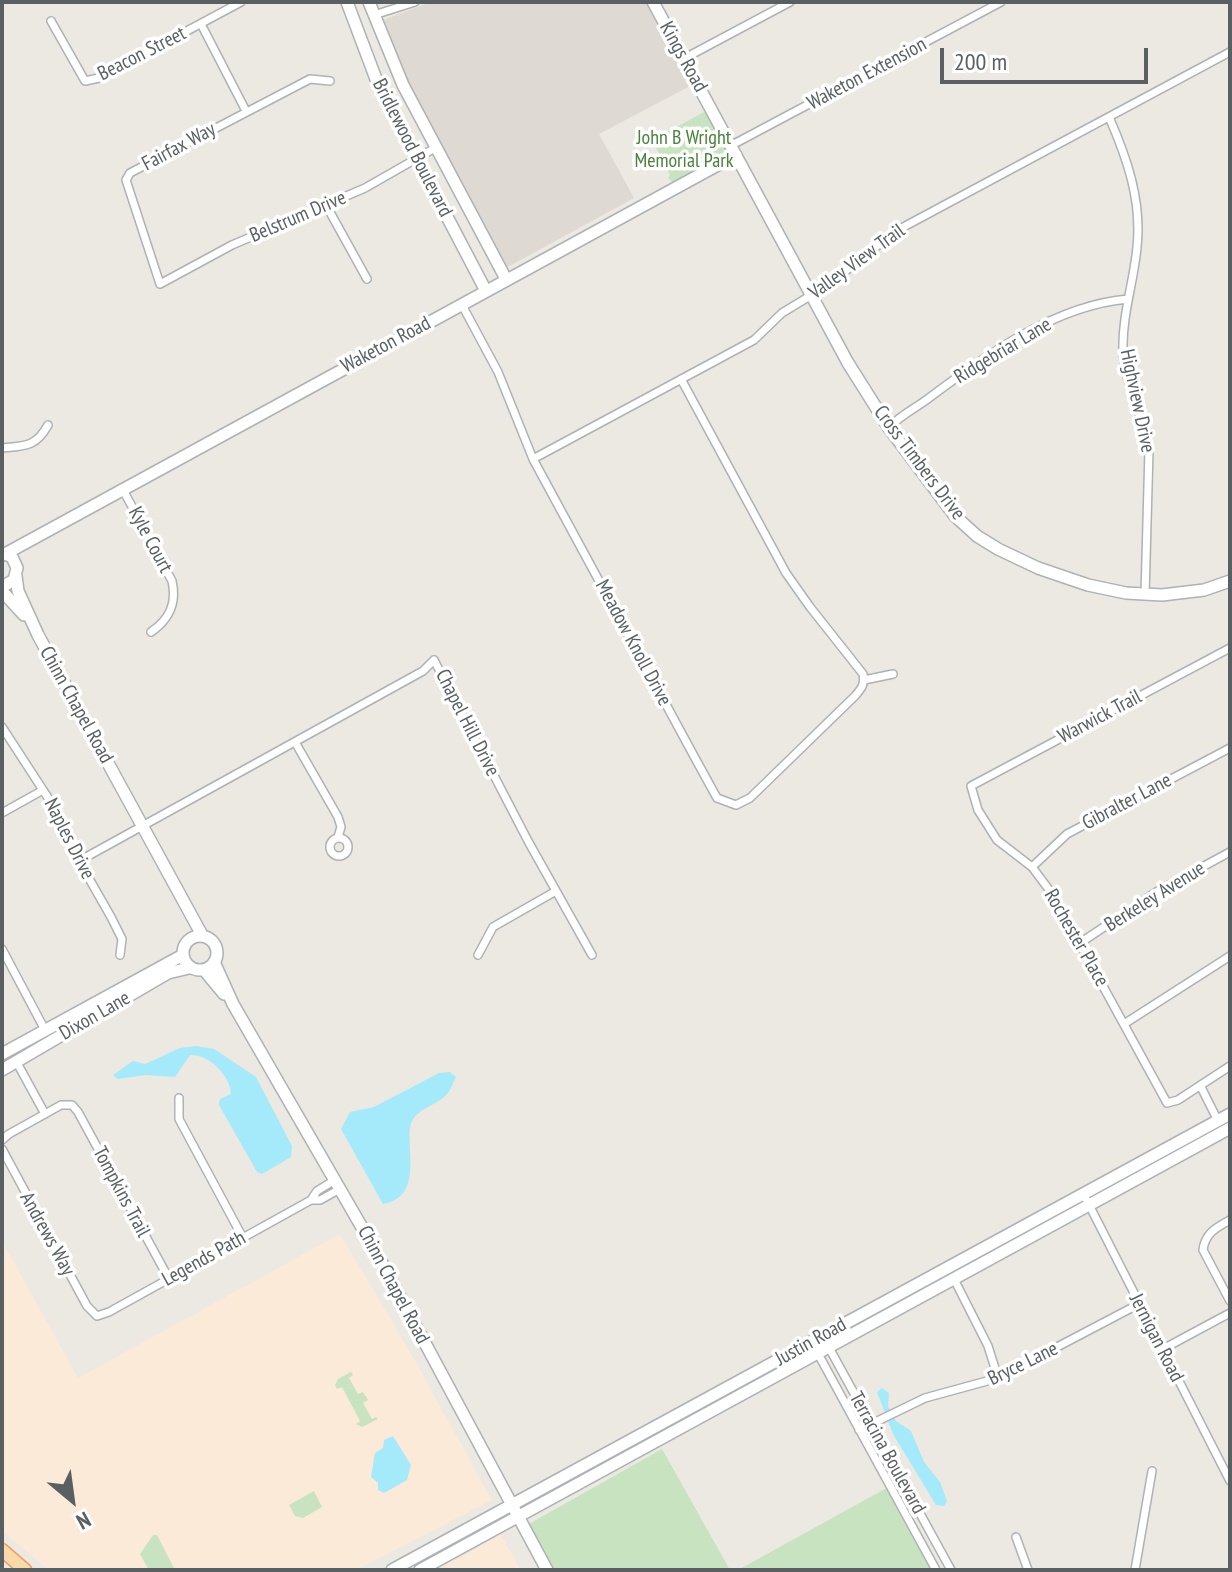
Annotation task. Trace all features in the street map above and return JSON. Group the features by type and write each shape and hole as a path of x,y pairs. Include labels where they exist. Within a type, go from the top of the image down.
{"main road":[{"path":"2,1550 25,1570"}],"street":[{"name":"Beacon Street","path":"51,21 85,81 99,78 241,2"},
{"name":"Bridlewood Boulevard","path":"347,2 379,87 486,291"},
{"name":"Bridlewood Boulevard","path":"369,2 403,85 506,279"},
{"path":"374,15 415,2"},
{"name":"Kings Road","path":"653,2 734,150"},
{"path":"685,58 790,2"},
{"name":"Waketon Extension","path":"734,150 1001,2"},
{"path":"201,24 246,111 310,79 330,81"},
{"name":"Valley View Trail","path":"533,459 754,340 782,313 828,285 896,231 1230,52"},
{"name":"Fairfax Way","path":"160,284 126,180 130,173 246,111"},
{"name":"Highview Drive","path":"1109,117 1129,164 1137,218 1138,245 1123,336 1124,361 1147,431 1149,450 1145,595"},
{"name":"Belstrum Drive","path":"160,284 232,245 365,188 435,148"},
{"name":"Waketon Road","path":"3,553 462,305 734,150"},
{"name":"Cross Timbers Drive","path":"734,150 848,363 889,428 955,516 977,536 1038,568 1101,588 1145,595 1204,590 1230,581"},
{"path":"326,205 367,279"},
{"name":"Ridgebriar Lane","path":"889,428 1003,346 1054,319 1088,306 1128,299"},
{"name":"Meadow Knoll Drive","path":"462,305 498,372 533,459 714,793 724,803 736,805 750,798 855,696 863,687 864,680"},
{"path":"681,379 786,573 810,607 863,674 864,680 893,674"},
{"path":"2,448 25,446 36,441 48,425"},
{"name":"Kyle Court","path":"122,488 172,581 175,596 164,623 151,632"},
{"name":"Waketon Road","path":"2,589 11,583 36,536"},
{"path":"3,553 16,570"},
{"name":"Chinn Chapel Road","path":"16,570 18,591 38,635 202,935"},
{"name":"Chinn Chapel Road","path":"2,589 38,635"},
{"name":"Warwick Trail","path":"971,786 1230,648"},
{"name":"Chapel Hill Drive","path":"79,861 423,671 434,660 592,955"},
{"name":"Naples Drive","path":"2,727 43,790 122,939 120,955"},
{"path":"295,742 338,817 341,827 338,837"},
{"name":"Gibralter Lane","path":"1032,867 1067,834 1230,748"},
{"name":"Rochester Place","path":"971,786 978,810 997,840 1032,867 1053,895 1167,1103 1201,1087"},
{"path":"2,813 43,790"},
{"name":"Berkeley Avenue","path":"1080,943 1158,891 1230,852"},
{"path":"478,955 493,927 556,891"},
{"name":"Chinn Chapel Road","path":"183,902 191,930 188,941"},
{"path":"202,935 216,949 209,966 189,968 183,955 188,941 202,935"},
{"path":"2,949 45,1030"},
{"name":"Dixon Lane","path":"2,1054 183,955"},
{"path":"1124,1024 1230,956"},
{"name":"Chinn Chapel Road","path":"209,966 337,1185 547,1570"},
{"name":"Dixon Lane","path":"2,1070 168,973 189,968"},
{"path":"2,1140 45,1114 16,1061"},
{"path":"1218,1121 1201,1087 1230,1066"},
{"path":"179,1098 179,1119 243,1238"},
{"name":"Tompkins Trail","path":"45,1114 61,1105 72,1105 78,1112 169,1279"},
{"name":"Justin Road","path":"420,1570 1083,1193 1230,1114"},
{"name":"Justin Road","path":"392,1570 820,1344 954,1279 1230,1128"},
{"name":"Andrews Way","path":"2,1149 87,1306 97,1316"},
{"name":"Legends Path","path":"97,1316 311,1200 320,1200 337,1185"},
{"name":"Jernigan Road","path":"1083,1193 1230,1481"},
{"path":"1230,1220 1211,1231 1204,1241 1203,1250 1230,1301"},
{"path":"954,1279 988,1346 998,1378"},
{"name":"Bryce Lane","path":"859,1430 925,1398 998,1378 1139,1304"},
{"path":"1163,1349 1230,1313"},
{"name":"Terracina Boulevard","path":"820,1344 872,1425 951,1570"},
{"name":"Terracina Boulevard","path":"820,1344 859,1430 936,1570"},
{"path":"1135,1570 1152,1471"},
{"path":"1016,1537 1028,1570"}],"shaded area":[{"path":"431,2 645,2 690,86 599,134 634,198 506,268 430,128 396,59 383,20"},
{"path":"340,1234 492,1500 356,1570 49,1570 2,1531 2,1241 78,1378"},
{"path":"500,1534 521,1570 436,1570 479,1547"}],"green space":[{"name":"John B Wright Memorial Park","path":"708,110 728,153 673,183 652,140"},
{"path":"351,1372 353,1375 349,1378 358,1394 363,1392 368,1400 363,1403 372,1419 378,1419 362,1427 356,1424 360,1421 342,1387 337,1389 335,1385 338,1379"},
{"path":"662,1449 730,1570 552,1570 527,1525"},
{"path":"892,1485 938,1570 738,1570"},
{"path":"314,1491 322,1507 303,1518 295,1516 289,1505"},
{"path":"153,1535 157,1535 175,1570 149,1570 140,1554"}],"water":[{"path":"196,1046 214,1049 256,1077 292,1146 291,1157 262,1174 257,1172 219,1105 220,1099 231,1094 227,1080 217,1067 204,1058 190,1055 175,1077 146,1075 117,1079 113,1075 133,1061 145,1064 180,1048"},
{"path":"450,1072 456,1077 448,1092 412,1121 408,1184 395,1200 383,1204 341,1129 350,1112 374,1107 439,1073"},
{"path":"882,1388 889,1393 888,1406 896,1421 911,1431 924,1462 940,1482 947,1501 944,1506 936,1505 893,1434 877,1392"},
{"path":"393,1436 411,1465 407,1480 384,1493 378,1490 378,1483 371,1477 375,1453 383,1448 384,1440"}]}
